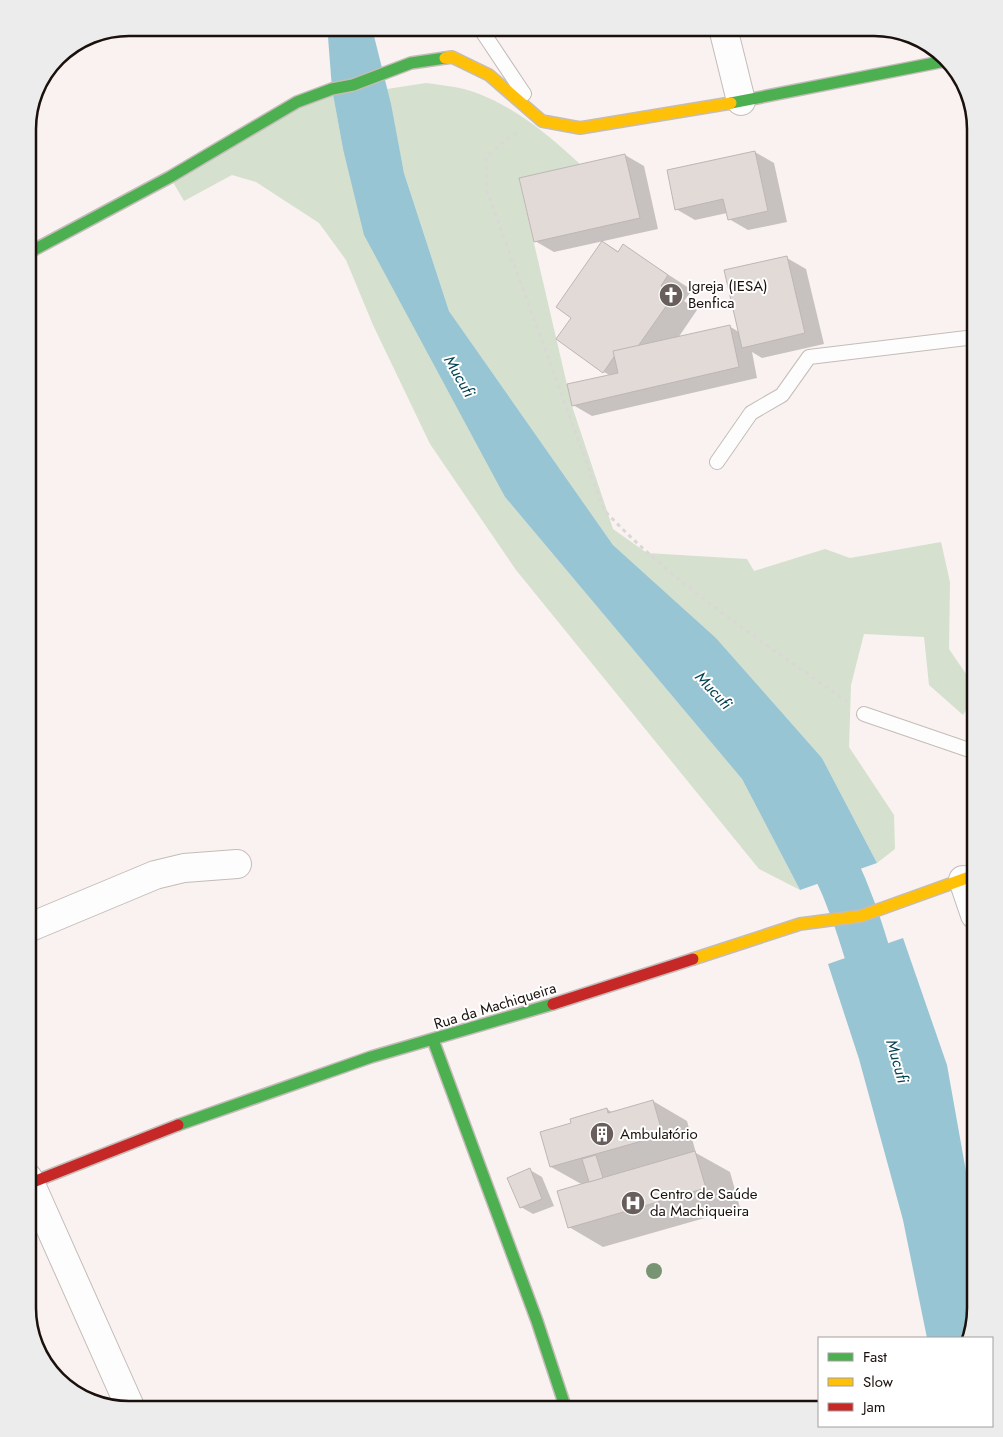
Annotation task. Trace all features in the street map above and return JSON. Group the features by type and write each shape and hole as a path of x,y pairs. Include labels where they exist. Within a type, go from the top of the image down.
{"street":[{"path":"725,36 741,101"},
{"path":"36,249 170,178 297,102 332,89 353,85 411,63 452,57 489,75 542,121 580,128 741,101 937,62"},
{"path":"36,925 155,874 184,868 237,864"},
{"name":"Rua da Machiqueira","path":"36,1178 210,1113 371,1057 526,1013 800,924 861,916 967,878"},
{"path":"433,1040 537,1321 563,1401"},
{"path":"36,1199 128,1401"}],"lane":[{"path":"485,36 542,121"},
{"path":"717,462 751,413 782,396 809,357 967,338"},
{"path":"864,714 967,749"}],"path":[{"path":"542,121 508,138 486,156 487,191 604,510 628,536 692,591 864,714"}],"green space":[{"path":"426,83 450,86 480,94 512,110 541,130 580,164 519,179 572,406 613,529 647,553 747,559 754,571 825,549 850,558 941,542 950,582 949,649 967,675 967,709 963,715 929,685 924,637 864,634 851,685 849,747 894,815 895,849 877,863 822,758 716,638 613,545 449,311 404,173 387,89"},
{"path":"332,89 343,149 505,497 742,779 800,890 759,869 516,570 430,444 373,325 346,260 319,223 256,182 232,175 184,201 170,177"}],"water":[{"path":"374,36 391,104 404,173 449,311 613,545 716,638 822,758 877,863 800,890 742,779 505,497 364,235 343,149 332,89 328,37"},
{"path":"903,938 947,1065 967,1177 967,1308 962,1337 927,1337 903,1220 859,1059 828,964"}],"building":[{"path":"755,151 768,211 728,220 723,199 675,210 667,170"},
{"path":"625,154 640,218 534,242 519,178"},
{"path":"602,241 618,252 623,244 668,275 661,286 674,295 629,359 618,351 603,373 556,339 571,318 556,307"},
{"path":"787,256 805,333 742,348 724,270"},
{"path":"730,325 739,367 572,406 567,384 618,373 613,351"},
{"name":"Ambulatório","path":"653,1100 663,1135 550,1167 540,1132 571,1123 570,1119 607,1108 608,1113"},
{"path":"695,1151 706,1188 568,1228 557,1191"},
{"path":"596,1155 603,1178 589,1182 582,1159"},
{"path":"530,1168 542,1199 520,1208 507,1178"}],"waterway":[{"name":"Mucufi","path":"810,821 835,866 854,913 884,1011"}],"traffic: fast":[{"path":"36,249 170,177 297,102 332,89 353,85 411,63 445,58"},
{"path":"731,103 937,62"},
{"path":"178,1125 371,1057 553,1004"},
{"path":"433,1040 537,1321 563,1401"}],"traffic: slow":[{"path":"445,58 452,57 489,75 542,121 580,128 731,103"},
{"path":"693,959 800,924 861,916 967,878"}],"traffic: jam":[{"path":"553,1004 693,959"},
{"path":"36,1181 178,1125"}],"place":[{"name":"Igreja (IESA) Benfica","path":"671,295"},
{"name":"Ambulatório","path":"602,1134"},
{"name":"Centro de Saúde da Machiqueira","path":"633,1203"}]}
